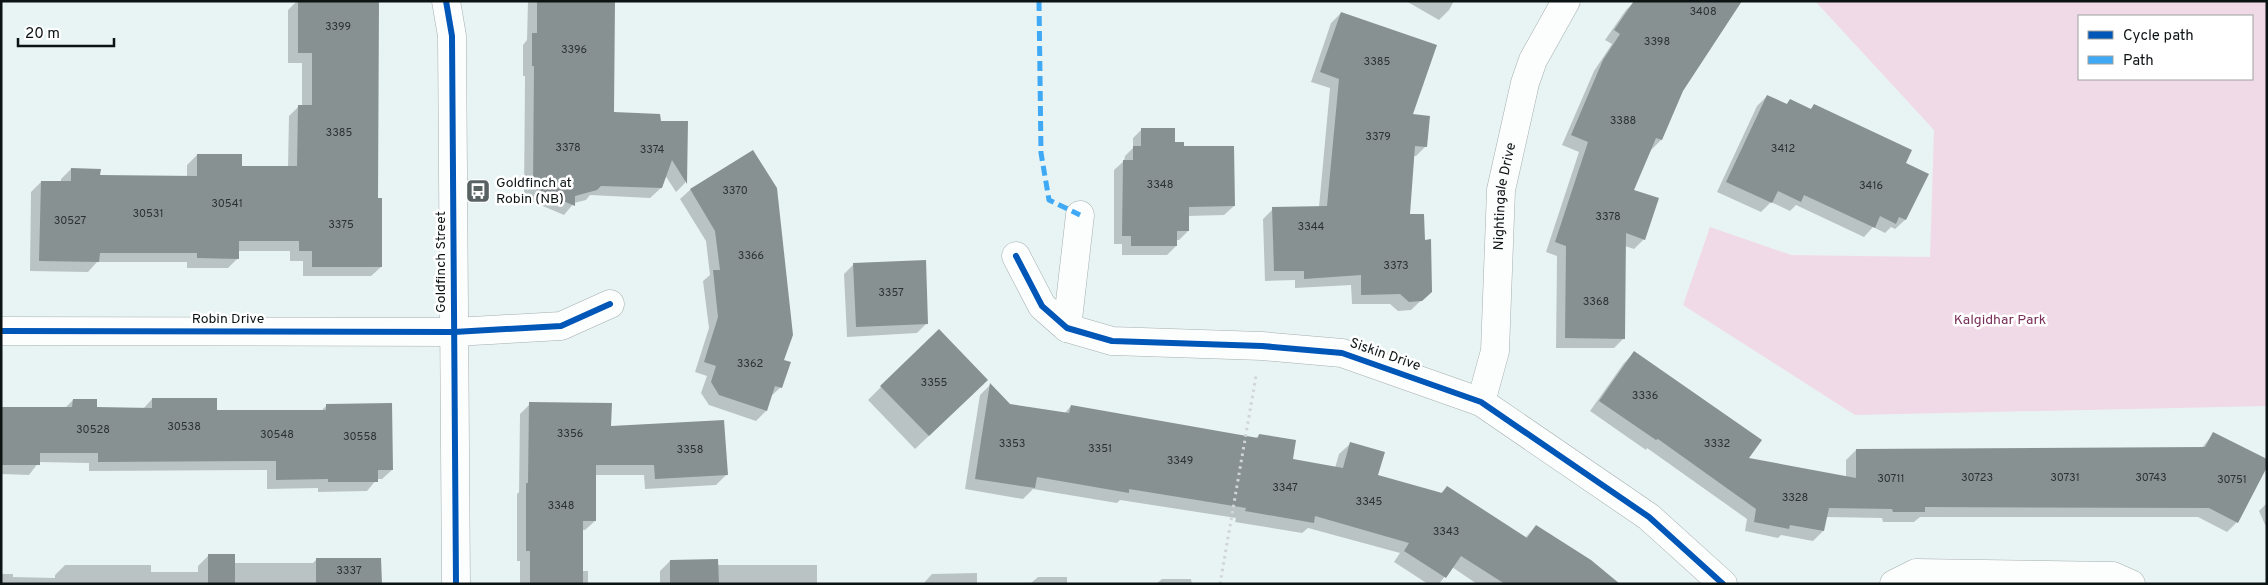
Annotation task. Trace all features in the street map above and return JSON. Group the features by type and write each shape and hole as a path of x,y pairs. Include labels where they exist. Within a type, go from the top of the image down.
{"street":[{"name":"Goldfinch Street","path":"446,1 452,36 456,584"},
{"name":"Nightingale Drive","path":"1481,402 1495,351 1501,190 1525,83 1533,60 1566,1"},
{"path":"1067,328 1080,216"},
{"name":"Siskin Drive","path":"1016,256 1042,306 1067,328 1112,341 1262,346 1342,353 1481,402 1649,517 1723,584"},
{"name":"Robin Drive","path":"1,331 454,332 561,326 610,304"},
{"path":"1894,584 1916,573 2113,576 2131,584"}],"path":[{"path":"1220,584 1262,346"}],"green space":[{"name":"Kalgidhar Park","path":"1815,1 2267,1 2267,406 1855,415 1683,305 1710,227 1791,255 1930,257 1934,130"}],"building":[{"path":"298,1 379,1 378,198 382,198 382,267 312,267 312,251 299,251 299,241 239,241 239,259 197,258 197,253 100,253 99,262 39,261 41,181 71,181 71,168 101,169 100,175 197,176 197,154 242,154 242,166 297,166 298,105 312,105 312,53 298,53"},
{"path":"537,1 615,1 614,112 660,114 661,121 688,121 687,184 672,160 662,188 601,186 597,190 575,196 575,206 533,188 534,66 532,66 532,33 537,33"},
{"path":"1634,1 1742,1 1683,91 1662,140 1656,138 1634,190 1659,198 1645,240 1626,233 1625,339 1565,338 1566,246 1555,242 1588,142 1571,135 1603,60 1620,34 1614,30"},
{"path":"1341,12 1437,45 1413,114 1430,116 1427,147 1415,146 1410,214 1424,214 1425,240 1431,239 1432,292 1422,301 1409,302 1400,294 1361,295 1361,275 1304,279 1304,271 1274,271 1272,207 1327,206 1339,79 1320,72"},
{"path":"1767,95 1787,104 1790,99 1811,109 1814,104 1912,150 1906,163 1929,174 1906,220 1899,217 1896,224 1880,216 1875,228 1804,195 1801,202 1778,191 1772,203 1726,182"},
{"path":"1141,128 1175,128 1175,142 1184,142 1184,146 1234,146 1235,206 1189,207 1189,231 1177,231 1177,246 1131,246 1131,236 1122,236 1123,160 1133,160 1133,146 1141,146"},
{"path":"753,150 777,188 793,335 784,360 791,362 782,388 775,386 767,411 719,395 711,382 716,366 704,362 718,317 713,270 720,270 715,231 690,189"},
{"path":"926,260 928,324 856,327 853,263"},
{"path":"939,329 988,380 929,436 880,386"},
{"path":"1634,351 1762,440 1749,458 1856,478 1856,449 2205,447 2213,432 2267,459 2267,467 2238,523 2209,508 1925,507 1925,512 1893,512 1892,509 1829,508 1824,531 1790,525 1789,529 1754,522 1756,509 1658,439 1656,440 1599,401"},
{"path":"990,383 1010,404 1069,413 1071,405 1258,438 1259,434 1296,440 1293,459 1343,468 1350,442 1385,452 1378,475 1442,493 1447,486 1527,538 1536,525 1591,560 1620,584 1505,584 1461,556 1446,578 1404,551 1409,543 1315,516 1314,523 1245,511 1246,508 1129,489 1129,493 1037,477 1035,488 975,479"},
{"path":"152,398 217,398 217,410 326,410 326,404 392,403 393,470 378,470 378,482 328,482 328,479 276,480 276,461 98,462 98,453 40,453 40,465 1,465 1,407 72,407 73,399 97,399 97,407 152,408"},
{"path":"529,402 612,403 611,426 724,420 728,475 655,479 654,465 596,465 596,521 583,521 583,584 530,584 530,551 526,551"},
{"path":"208,554 235,554 235,584 208,584"},
{"path":"316,558 381,558 382,584 316,584"},
{"path":"718,559 719,584 670,584 670,560"}],"marked path":[{"path":"1039,1 1041,153 1049,200 1080,215"}],"cycle path":[{"path":"446,1 452,36 456,584"},
{"path":"1016,256 1042,306 1067,328 1112,341 1262,346 1342,353 1481,402 1649,517 1723,584"},
{"path":"1,331 454,332 561,326 610,304"}],"place":[{"name":"Goldfinch at Robin (NB)","path":"478,191"}]}
